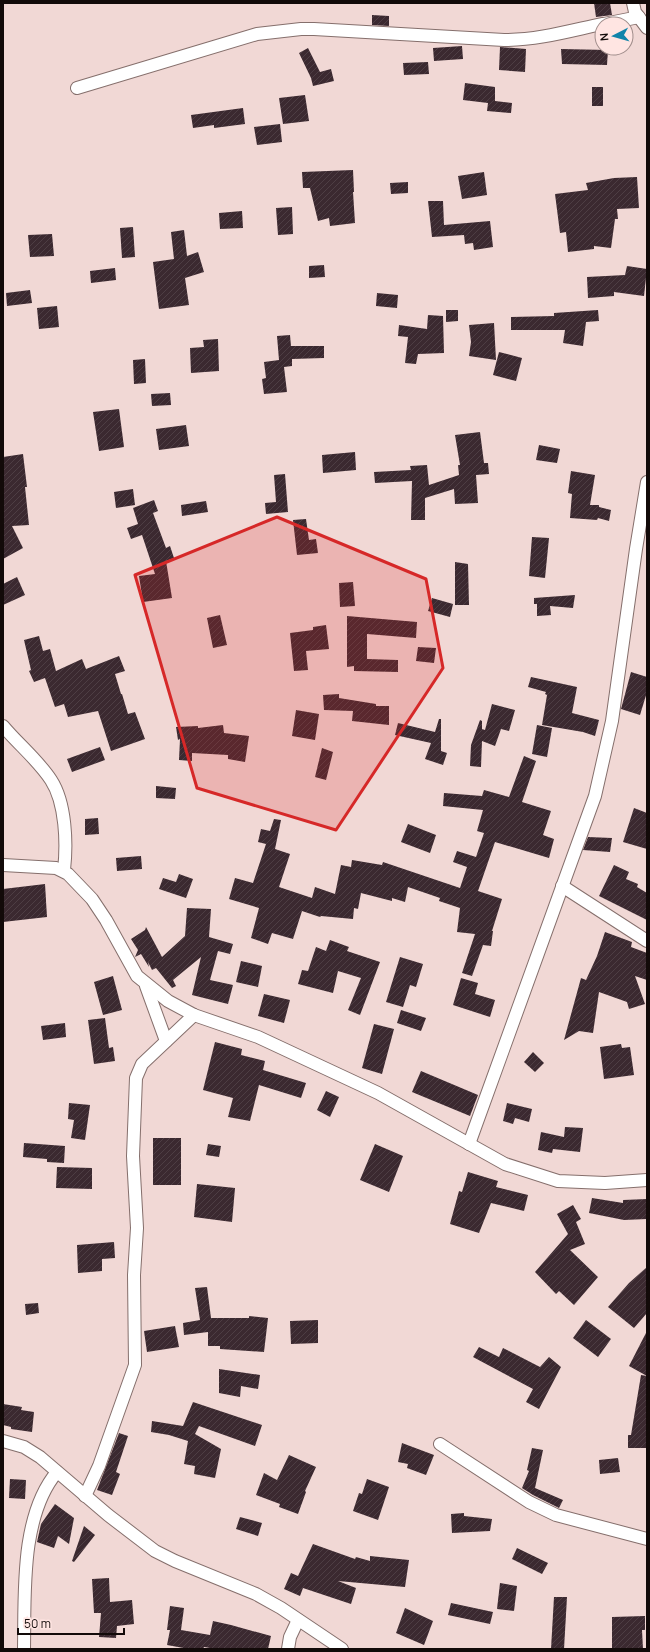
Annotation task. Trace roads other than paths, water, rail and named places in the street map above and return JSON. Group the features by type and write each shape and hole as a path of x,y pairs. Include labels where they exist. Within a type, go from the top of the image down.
{"street":[{"path":"633,3 639,17 647,28"},
{"path":"634,18 639,17"},
{"path":"77,88 257,34 285,30 350,30 523,40 546,37 594,26"},
{"path":"469,1144 595,796 612,721 647,482"},
{"path":"3,726 51,780 57,793 65,836 66,853 64,870"},
{"path":"3,865 56,868 64,870 92,899 106,920 137,976 168,1002 194,1015 265,1040 378,1093 505,1164 558,1180 605,1183 647,1180"},
{"path":"562,886 647,941"},
{"path":"146,984 166,1041"},
{"path":"85,1496 99,1466 135,1365 134,1275 137,1250 137,1228 133,1156 135,1084 142,1064 194,1015"},
{"path":"3,1441 24,1447 40,1457 131,1534 155,1551 175,1561 256,1594 342,1649"},
{"path":"440,1444 528,1502 556,1515 647,1539"},
{"path":"24,1649 25,1571 34,1516 49,1482 57,1472"},
{"path":"288,1649 290,1637 298,1620"}]}
